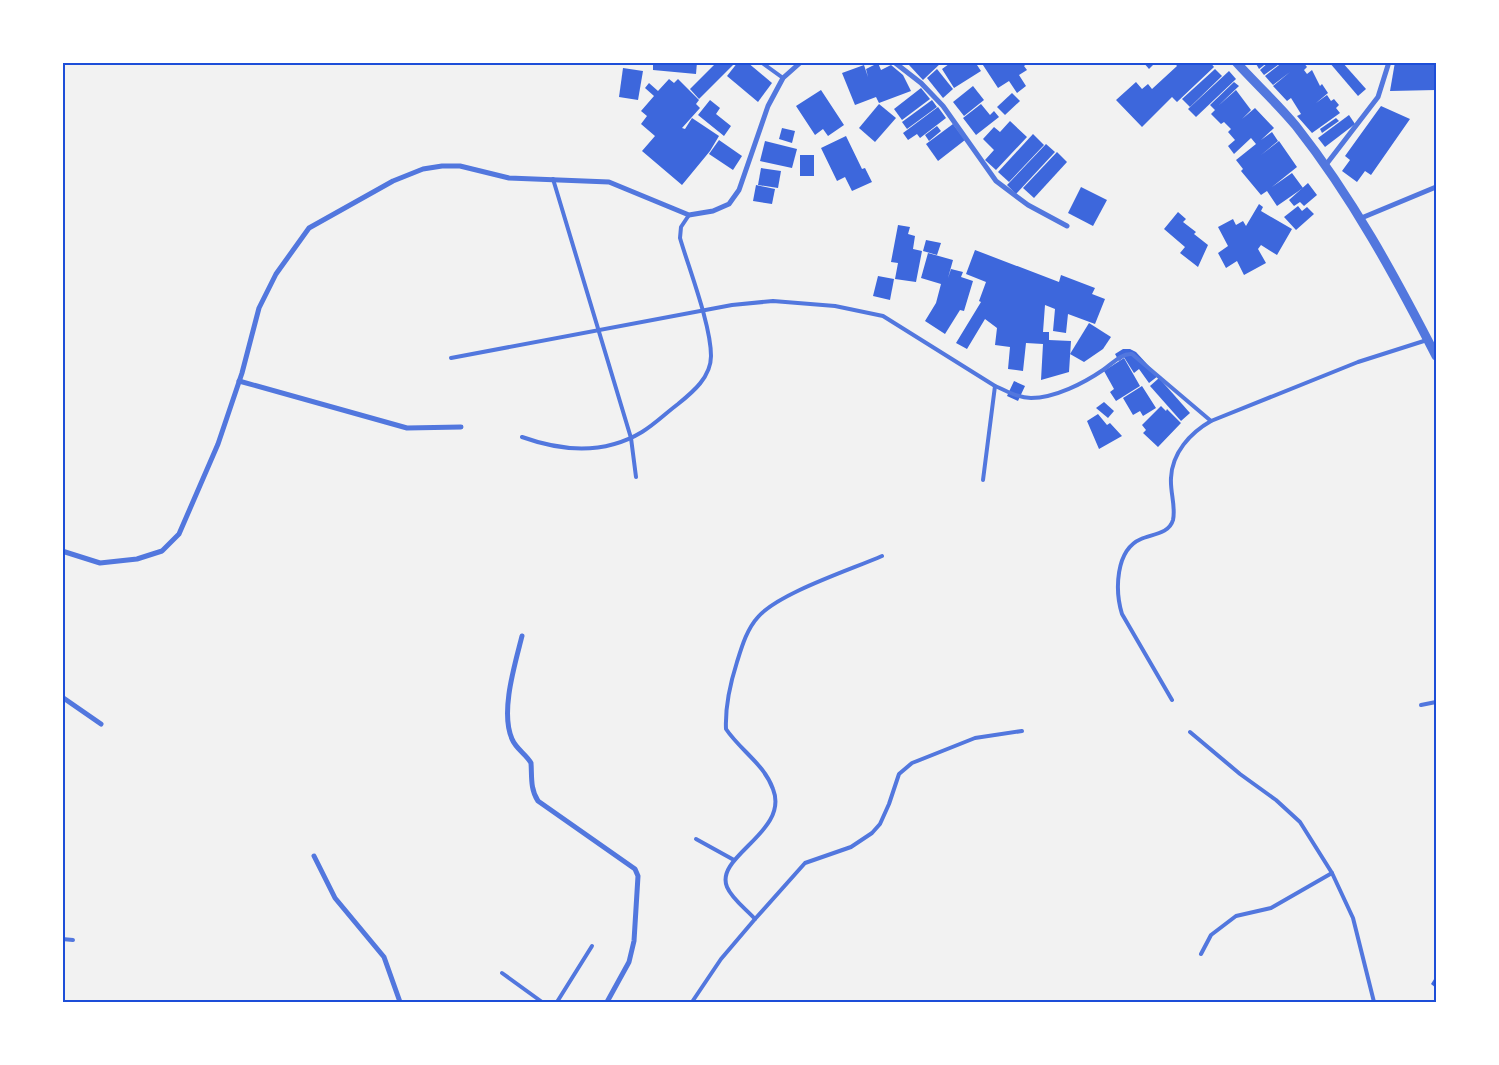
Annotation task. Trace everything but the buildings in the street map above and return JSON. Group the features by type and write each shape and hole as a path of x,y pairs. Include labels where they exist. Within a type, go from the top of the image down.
{"street":[{"path":"62,550 100,563 137,559 162,551 179,534 204,481 239,381 259,308 276,274 309,228 394,181 423,170 442,166 460,166 509,178 609,182 689,215 713,211 729,204 739,190 768,106 783,78 801,62"},
{"path":"894,62 921,84 943,106 996,180 1028,205 1067,226"},
{"path":"1236,62 1294,125 1325,166 1360,218 1396,279 1436,356"},
{"path":"1325,166 1378,97 1389,62"},
{"path":"1360,218 1436,187"},
{"path":"239,381 407,428 461,427"},
{"path":"522,636 509,692 508,728 512,740 531,763 535,796 635,868 638,876 634,940 629,962 607,1002"},
{"path":"62,697 101,724"},
{"path":"314,856 335,898 384,958 400,1002"}],"lane":[{"path":"761,62 783,78"},
{"path":"553,179 630,438 636,477"},
{"path":"522,437 546,446 585,449 607,447 643,432 699,385 708,370 711,356 702,311 680,238 681,226 689,215"},
{"path":"451,358 702,311 773,301 835,306 882,316 995,386 1015,395 1031,398 1047,396 1068,389 1102,371 1123,355 1132,354 1210,421"},
{"path":"1172,700 1122,614 1119,604 1121,564 1131,545 1140,539 1168,528 1172,521 1171,477 1177,456 1187,439 1197,429 1210,421 1358,362 1428,340"},
{"path":"983,480 995,386"},
{"path":"755,919 731,894 726,885 729,869 734,860 760,836 773,814 776,800 774,790 766,774 734,742 726,729 730,688 744,640 758,617 789,594 882,556"},
{"path":"1421,706 1436,702"},
{"path":"692,1002 755,919 805,863 851,847 872,833 880,824 899,774 912,763 975,738 1022,731"},
{"path":"1190,732 1300,822 1332,873 1353,918 1374,1002"},
{"path":"696,839 734,860"},
{"path":"1201,954 1211,935 1236,916 1271,908 1332,873"},
{"path":"62,939 72,940"},
{"path":"557,1002 592,946"},
{"path":"502,973 542,1002"}]}
